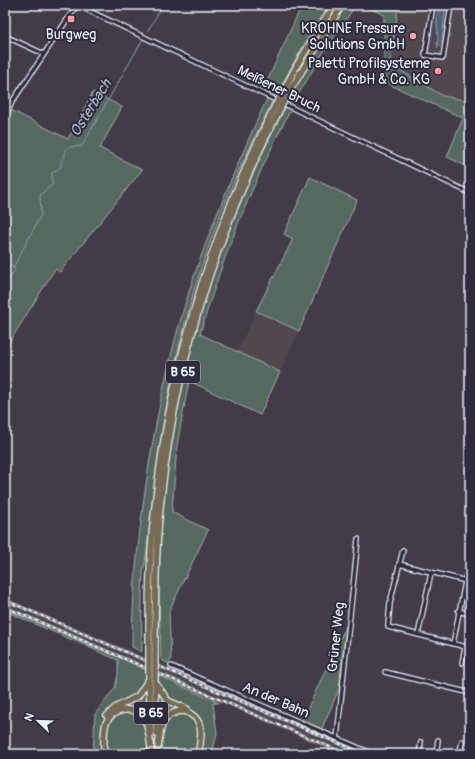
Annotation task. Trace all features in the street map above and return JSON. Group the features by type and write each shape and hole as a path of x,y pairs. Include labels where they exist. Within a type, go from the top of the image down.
{"highway":[{"name":"B 65","path":"158,754 152,650 150,572 154,516 163,441 176,375 192,314 212,250 244,170 334,5"},
{"name":"B 65","path":"284,95 342,5"},
{"name":"B 65","path":"151,754 149,679 152,650"},
{"path":"103,754 104,725 107,716 115,708 138,696 149,679"},
{"path":"155,682 168,701 190,711 197,716 202,723 203,739 199,754"},
{"path":"103,754 106,724 112,715 122,710 133,711 142,716 146,722 151,746"},
{"path":"158,746 159,732 164,719 172,713 184,711 195,717 200,724 201,739 199,754"}],"street":[{"path":"5,118 12,102 77,5"},
{"name":"Meißener Bruch","path":"77,5 470,193"},
{"path":"433,5 425,55 443,58 451,5"},
{"path":"5,36 44,54"},
{"name":"Grüner Weg","path":"337,738 358,539"},
{"path":"403,550 390,603 388,627 468,648 462,663"},
{"path":"399,564 470,582"},
{"path":"453,644 458,611 468,566"},
{"path":"418,635 431,573"},
{"path":"458,611 470,614"},
{"name":"An der Bahn","path":"171,666 373,754"},
{"path":"385,672 470,693"},
{"path":"436,754 438,740"},
{"path":"460,754 462,741"},
{"path":"419,754 421,742"}],"shaded area":[{"path":"394,5 470,5 470,101 443,96 389,64 398,8"},
{"path":"256,311 299,331 280,372 237,352"},
{"path":"5,598 163,664 368,754 341,754 303,739 5,609"}],"green space":[{"path":"302,5 329,5 317,22 275,96 263,90"},
{"path":"346,5 356,5 323,53 292,105 287,102 302,75"},
{"path":"363,5 394,5 398,8 390,64 443,96 470,101 470,168 447,157 463,118 384,82 384,15"},
{"path":"93,92 122,107 100,148 142,170 60,272 55,269 7,346 5,345 5,286 15,269 11,266 5,276 5,124 11,110 68,139"},
{"path":"268,97 273,100 228,196 201,268 179,347 170,387 156,468 143,574 142,652 132,647 135,584 145,488 163,388 189,291 200,259 232,177"},
{"path":"286,106 291,109 264,164 240,219 200,334 280,372 260,415 189,381 177,445 172,512 208,530 169,611 171,660 168,663 161,660 159,592 160,551 167,472 181,394 200,316 225,241 253,173"},
{"path":"310,177 357,200 299,331 256,311 293,239 284,234"},
{"path":"5,609 118,657 219,703 213,703 217,733 212,754 93,754 95,714 115,688 118,674 118,660 5,611"},
{"path":"346,626 339,689 320,733 300,725"}],"water":[{"path":"441,5 445,6 445,10 442,42 438,48 437,15"}],"waterway":[{"name":"Osterbach","path":"147,32 163,5"},
{"name":"Osterbach","path":"5,283 41,215 40,195 52,185 52,173 61,167 61,161 65,156 65,151 70,147 82,146 143,39"}],"railway":[{"path":"5,600 363,754"},
{"path":"5,607 346,754"}],"place":[{"name":"Burgweg","path":"71,19"},
{"name":"KROHNE Pressure Solutions GmbH","path":"413,36"},
{"name":"Paletti Profilsysteme GmbH & Co. KG","path":"438,71"}]}
